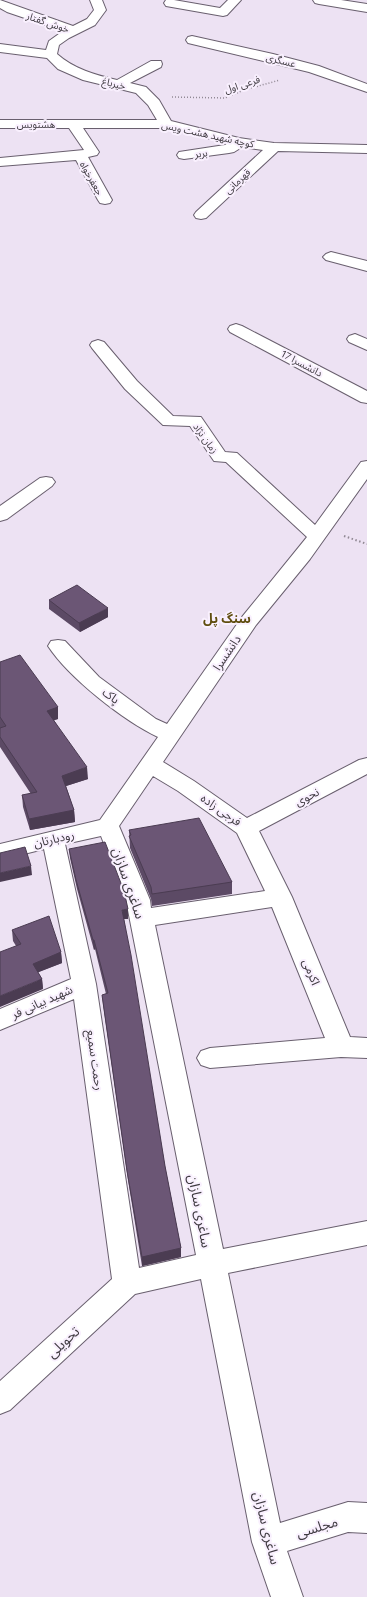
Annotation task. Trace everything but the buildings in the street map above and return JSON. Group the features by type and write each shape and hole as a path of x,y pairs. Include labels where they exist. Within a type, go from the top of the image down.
{"street":[{"path":"0,48 51,56 53,44 91,22 100,10 96,0"},
{"path":"170,3 223,12 235,0"},
{"path":"319,0 367,8"},
{"name":"خوش گفتار","path":"0,3 11,9 74,31"},
{"name":"عسگری","path":"192,40 273,58 314,69 367,88"},
{"name":"خیرباغ","path":"51,56 63,66 88,77 141,90 154,103 166,124"},
{"path":"119,84 156,64"},
{"path":"0,112 19,124"},
{"name":"هشتویس","path":"0,124 73,124"},
{"path":"0,162 80,155 92,152 73,124"},
{"name":"کوچه شهید هشت ویس","path":"73,124 166,124 240,142 274,147 367,150"},
{"name":"بربر","path":"184,155 229,149 240,142"},
{"name":"قهرمانی","path":"201,215 274,147"},
{"name":"جعفرخواه","path":"80,155 105,200"},
{"path":"331,257 367,266"},
{"name":"دانشسرا 17","path":"236,330 367,398"},
{"name":"زمان نژاد","path":"98,345 131,385 169,421 195,421 220,457 231,457 317,536"},
{"name":"دانشسرا","path":"108,826 249,621 317,536 367,466"},
{"path":"0,515 46,482"},
{"name":"پاک","path":"58,646 92,682 150,724 171,734"},
{"name":"فرجی زاده","path":"151,765 186,786 246,828 280,897"},
{"name":"نحوی","path":"246,828 367,765"},
{"name":"رودبارتان","path":"0,852 108,826"},
{"name":"ساغری سازان","path":"108,826 138,900 268,1542 287,1597"},
{"name":"رحمت سمیع","path":"53,839 84,984 127,1283"},
{"path":"142,918 280,897"},
{"name":"اکرمی","path":"280,897 341,1047"},
{"name":"شهید بیانی فر","path":"0,1020 84,984"},
{"path":"210,1058 341,1047 367,1048"},
{"path":"127,1283 211,1264 367,1233"},
{"name":"تحویلی","path":"0,1400 127,1283"},
{"name":"مجلسی","path":"268,1542 348,1517 367,1518"}],"path":[{"name":"فرعی اول","path":"147,97 225,98 244,90 314,69"}],"district":[{"name":"سنگ پل","path":"227,618"}]}
